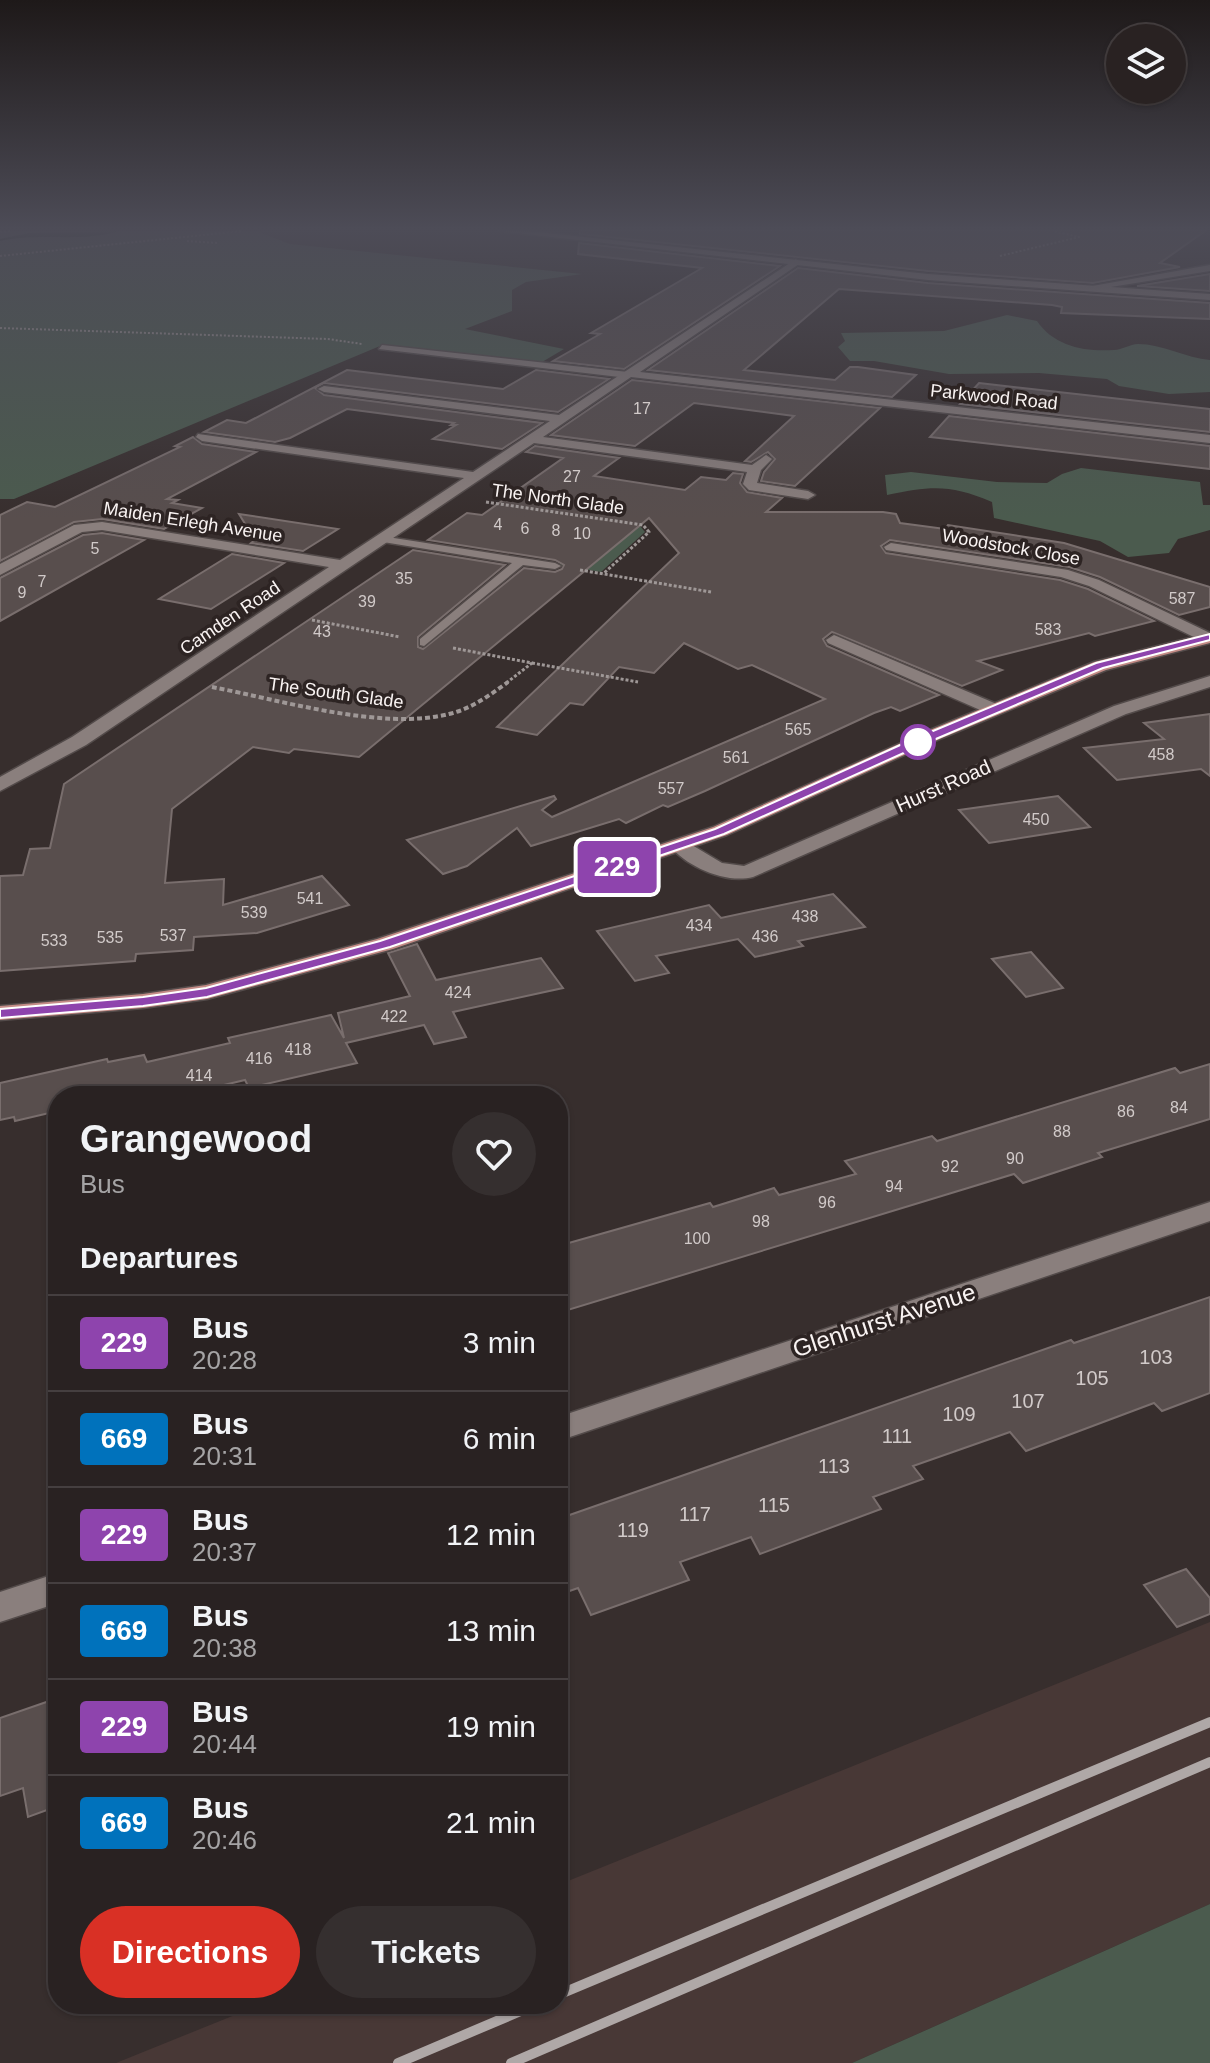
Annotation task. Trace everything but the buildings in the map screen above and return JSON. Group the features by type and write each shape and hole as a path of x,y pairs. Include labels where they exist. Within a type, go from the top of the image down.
{"main road":[{"path":"0,1013 143,1001 207,992 420,933 746,821 993,709 1100,666 1209,638"}],"street":[{"name":"Camden Road","path":"0,785 79,741 699,327"},
{"name":"Parkwood Road","path":"630,374 1210,439"},
{"path":"324,389 564,419"},
{"path":"202,437 477,476"},
{"path":"533,439 760,464 750,484 754,487 808,495"},
{"name":"Maiden Erlegh Avenue","path":"0,570 79,528 102,526 342,565"},
{"name":"Woodstock Close","path":"891,547 1063,573 1094,583 1209,638"},
{"path":"834,640 993,709"},
{"name":"Hurst Road","path":"680,846 716,869 746,873 1120,710 1210,681"},
{"name":"Glenhurst Avenue","path":"568,1426 1210,1211"},
{"path":"0,1607 48,1591"}],"lane":[{"path":"382,347 630,374"},
{"path":"381,539 555,566"},
{"path":"424,642 521,561"}],"path":[{"path":"0,328 328,339 382,347"},
{"name":"The North Glade","path":"445,496 643,525 649,532 603,574"},
{"path":"555,566 711,592"},
{"path":"272,612 638,682"},
{"name":"The South Glade","path":"171,680 377,716 423,719 449,714 494,693 532,663"}],"shaded area":[{"path":"1210,1622 1210,1904 852,2063 116,2063 237,2014 568,2014 568,1881"}],"green space":[{"path":"0,327 470,327 465,329 564,349 537,365 380,346 14,499 0,499"},
{"path":"959,327 1042,327 1061,342 1092,350 1114,350 1135,344 1165,349 1210,360 1210,392 1169,394 1119,386 1107,379 1039,373 949,374 874,361 850,361 838,347 845,341 841,333 944,331"},
{"path":"1081,468 1200,482 1203,505 1210,505 1210,530 1178,539 1169,553 1128,557 1100,541 994,518 992,502 964,492 940,488 887,495 885,475 911,472 997,482 1047,483"},
{"path":"612,522 640,526 645,532 601,572 558,565"},
{"path":"1210,1904 1210,2063 852,2063"}],"railway":[{"path":"568,1991 1210,1722"},
{"path":"511,2063 1210,1762"},
{"path":"398,2063 513,2014"}],"bus line":[{"name":"229","path":"0,1013 143,1001 207,992 385,944 746,821 842,775 1100,666 1210,638"}]}
